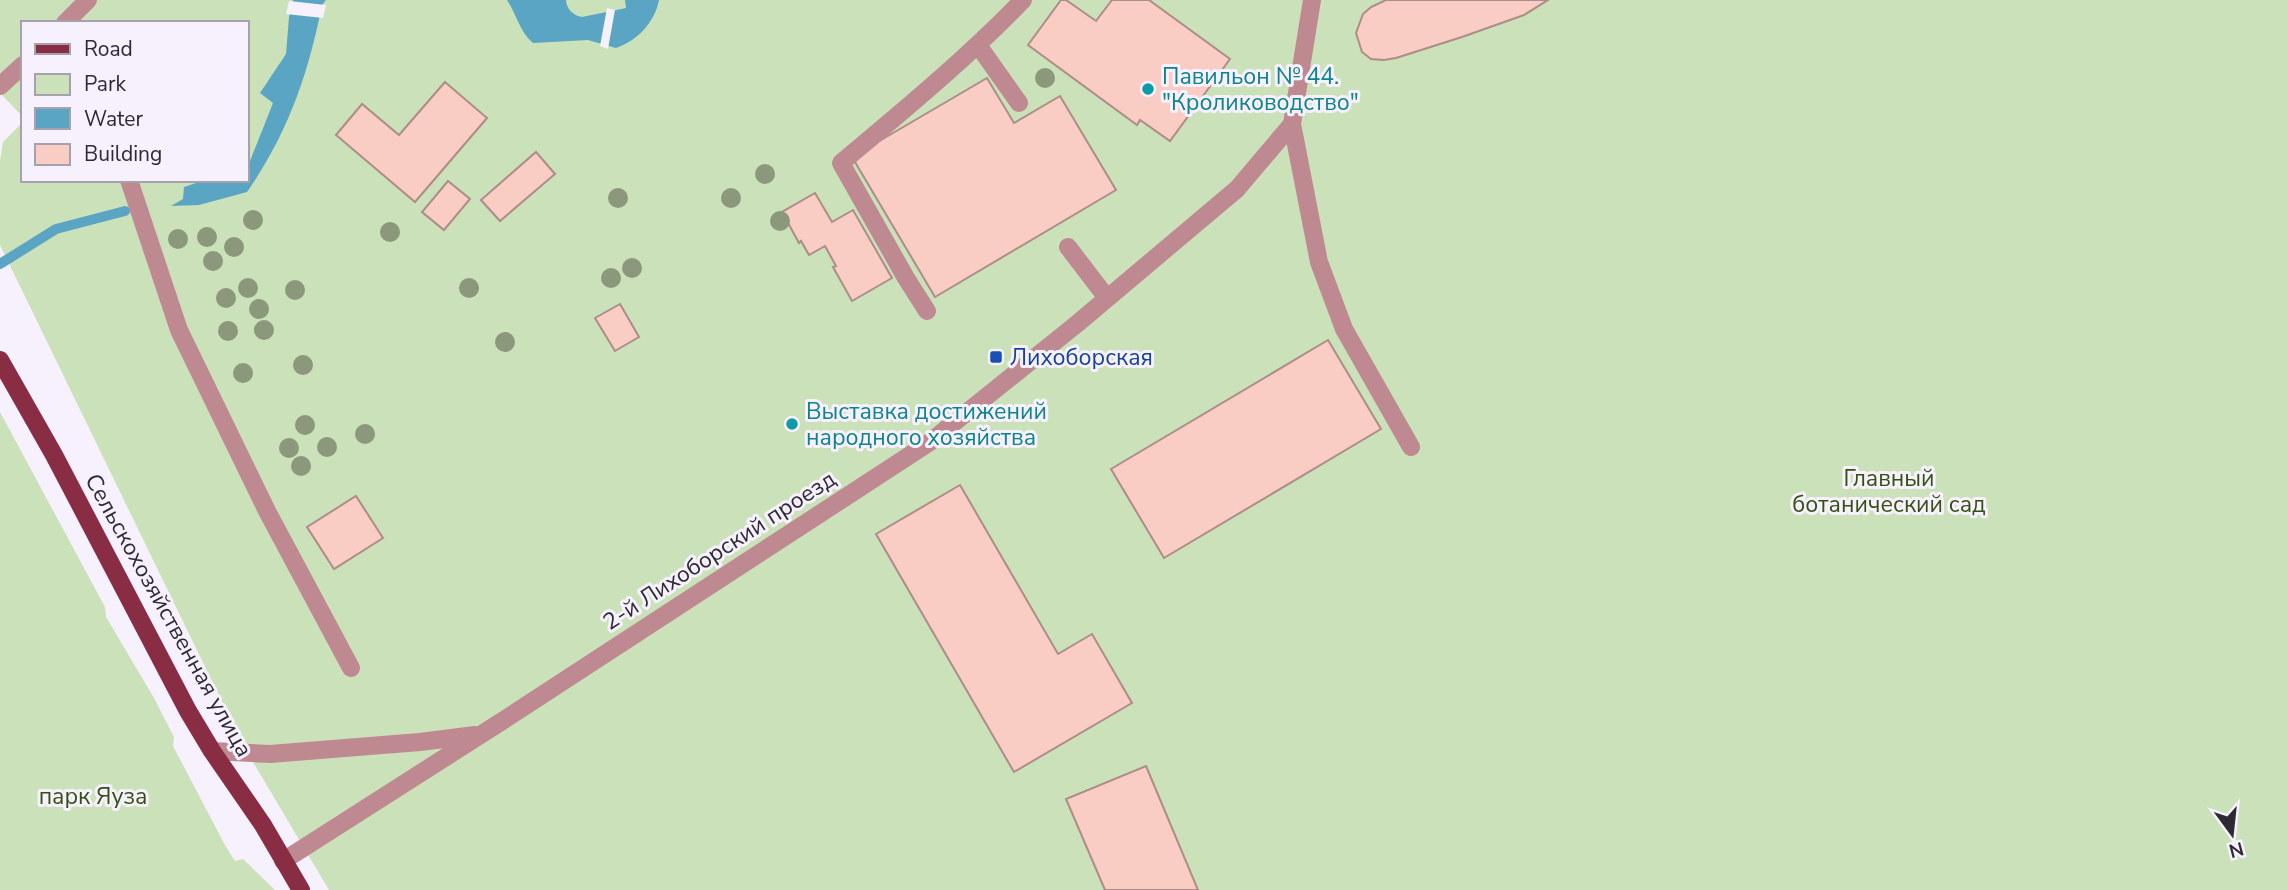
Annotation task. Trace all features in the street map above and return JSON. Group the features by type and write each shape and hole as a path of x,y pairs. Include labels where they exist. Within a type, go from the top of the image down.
{"main road":[{"name":"Сельскохозяйственная улица","path":"0,360 54,455 212,751 263,825 301,890"}],"street":[{"path":"71,20 88,0"},
{"path":"928,312 841,163 978,45 1023,0"},
{"path":"1312,0 1292,124 1319,262 1344,329 1411,447"},
{"path":"978,45 1019,103"},
{"path":"0,86 21,67"},
{"name":"2-й Лихоборский проезд","path":"283,861 930,442 1237,189 1292,124"},
{"path":"130,182 179,330 267,511 351,668"},
{"path":"1068,247 1107,298"},
{"name":"2-й Лихоборский проезд","path":"212,751 271,754 420,742 482,734"}],"green space":[{"name":"Выставка достижений народного хозяйства","path":"0,0 2288,0 2288,890 329,890 244,747 0,245 0,161 3,142 21,124 21,182 248,182 248,21 21,21 21,115 0,93"},
{"name":"парк Яуза","path":"0,412 105,607 106,617 154,698 174,737 173,746 226,847 235,861 243,859 275,890 0,890"}],"water":[{"path":"293,0 326,0 322,5 295,103 261,170 247,192 199,205 171,206 183,199 184,187 199,182 248,182 248,162 273,103 260,93 286,54"},
{"path":"507,0 566,0 571,12 582,17 626,8 625,0 659,0 654,16 644,30 631,41 616,48 588,40 533,43 521,28"}],"pier":[{"path":"289,1 326,5 323,18 286,14"},
{"path":"607,8 615,10 608,49 600,46"}],"building":[{"name":"Павильон № 44. \"Кролиководство\"","path":"1061,0 1066,0 1096,21 1112,0 1149,0 1230,59 1170,141 1140,120 1137,125 1028,45"},
{"path":"1386,0 1548,0 1524,15 1462,37 1396,58 1371,59 1362,52 1356,33 1363,14"},
{"path":"987,78 1014,123 1060,96 1116,190 935,297 852,157"},
{"path":"445,82 487,118 415,202 336,135 362,104 399,135"},
{"path":"536,152 555,174 500,221 481,200"},
{"path":"448,181 470,199 444,230 422,212"},
{"path":"815,193 832,222 853,210 892,278 852,301 825,246 809,255 782,212"},
{"path":"620,304 639,337 615,351 595,318"},
{"path":"1328,340 1381,429 1164,558 1111,469"},
{"path":"960,485 1058,654 1092,634 1132,703 1014,772 876,534"},
{"path":"356,496 383,538 334,569 307,527"},
{"path":"1146,766 1198,890 1105,890 1066,799"}],"waterway":[{"path":"0,264 56,229 125,211"}],"place":[{"name":"Павильон № 44. \"Кролиководство\"","path":"1148,89"},
{"name":"Лихоборская","path":"996,357"},
{"name":"Выставка достижений народного хозяйства","path":"792,424"}],"park label":[{"name":"Главный ботанический сад","path":"1889,491"}]}
